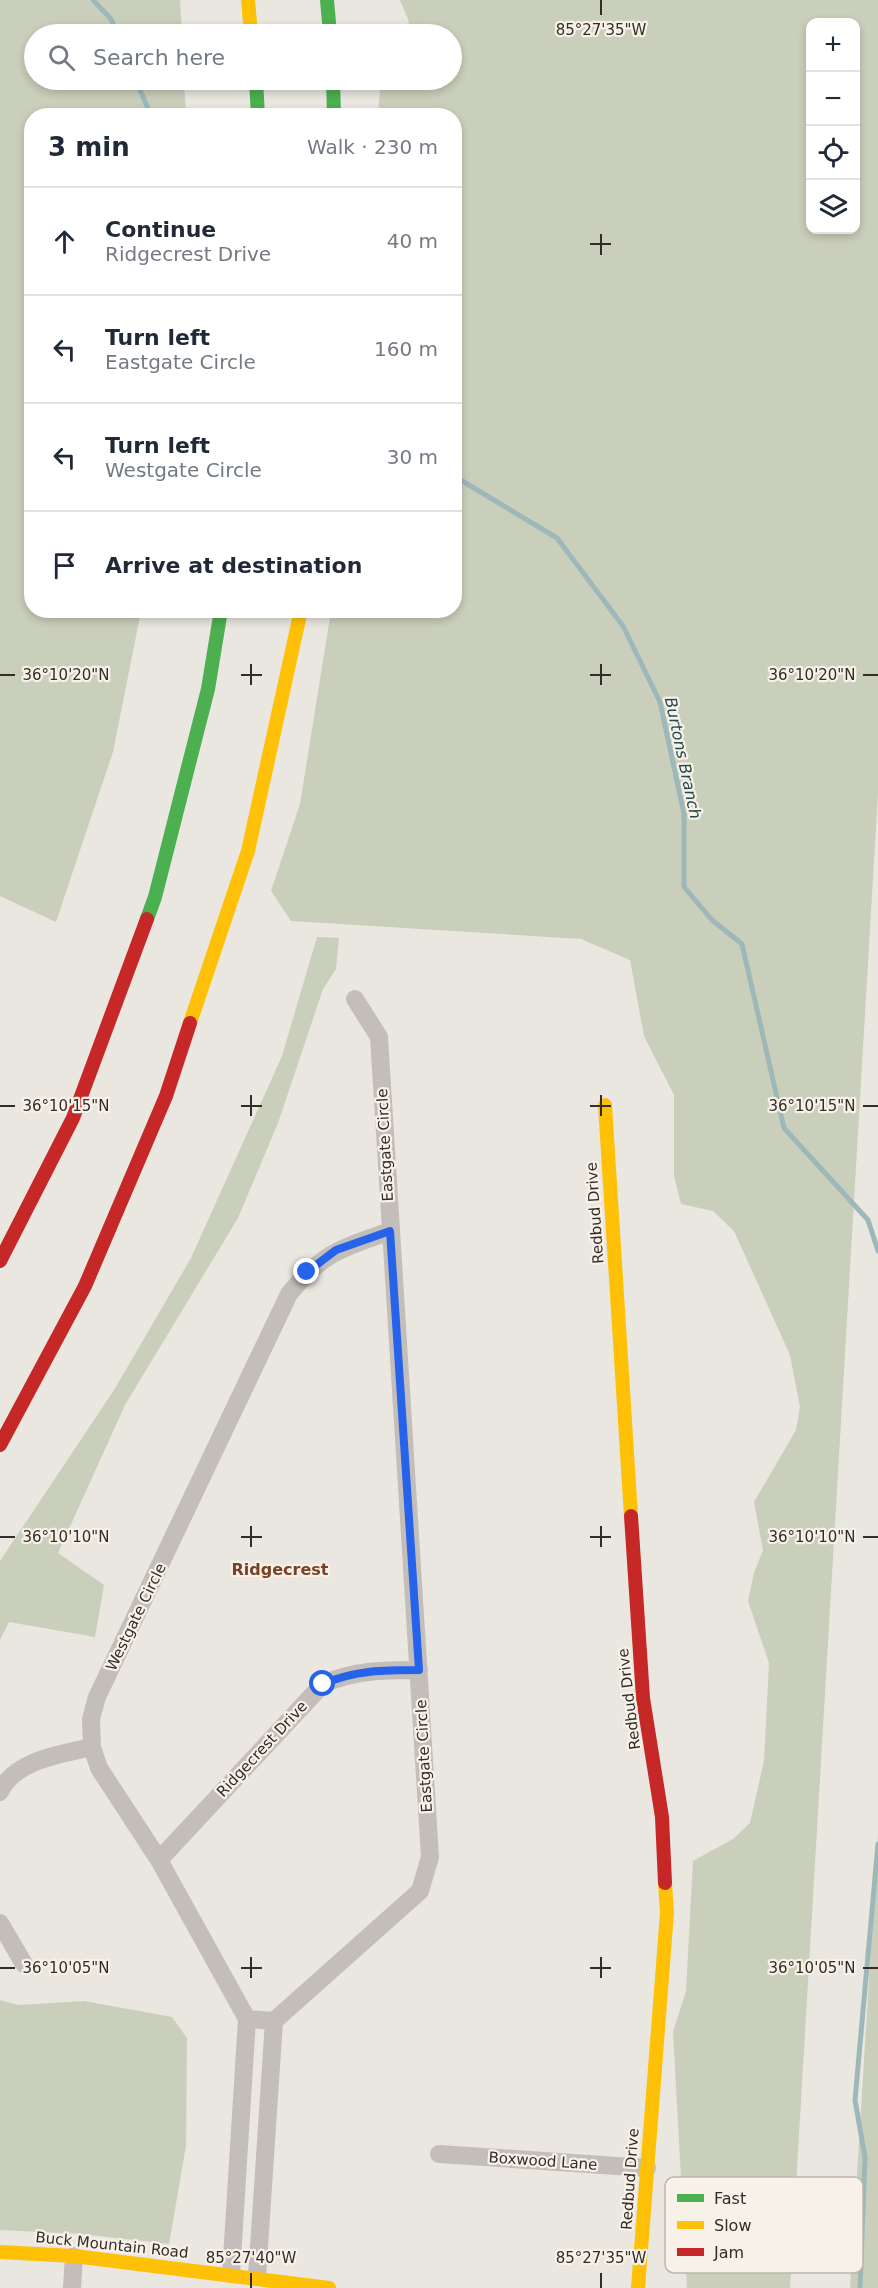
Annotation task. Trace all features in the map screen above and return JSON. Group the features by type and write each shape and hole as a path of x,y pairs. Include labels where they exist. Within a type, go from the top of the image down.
{"main road":[{"path":"248,0 250,24"},
{"path":"327,0 329,24"},
{"path":"257,90 258,108"},
{"path":"333,90 334,108"},
{"path":"0,1261 73,1118 155,897 208,689 220,618"},
{"path":"0,1445 85,1286 166,1096 248,851 299,618"},
{"name":"Redbud Drive","path":"605,1105 643,1698 662,1817 667,1913 638,2288"},
{"name":"Buck Mountain Road","path":"0,2252 74,2256 257,2277 328,2288"}],"street":[{"name":"Eastgate Circle","path":"274,2021 420,1891 430,1857 379,1037 355,999"},
{"name":"Westgate Circle","path":"247,2019 159,1860 99,1768 92,1747 92,1719 98,1697 290,1294 307,1272 336,1250 390,1231"},
{"name":"Ridgecrest Drive","path":"159,1860 323,1684 343,1675 372,1670 419,1670"},
{"path":"0,1792 5,1780 43,1758 92,1747"},
{"path":"0,1923 24,1965"},
{"path":"231,2274 247,2019 274,2021 257,2277"},
{"name":"Boxwood Lane","path":"439,2154 647,2168"},
{"path":"72,2288 74,2256"}],"green space":[{"path":"0,0 180,0 181,24 24,24 24,90 185,90 186,108 24,108 24,618 140,618 113,752 56,922 0,896"},
{"path":"400,0 878,0 878,793 797,2177 681,2177 673,2032 686,1991 693,1861 733,1839 750,1823 764,1761 769,1663 748,1601 754,1573 763,1550 754,1502 796,1430 800,1407 790,1355 734,1231 713,1211 681,1204 674,1176 674,1095 644,1036 630,960 581,939 291,921 271,891 300,804 330,618 462,618 462,108 379,108 380,90 462,90 462,24 408,24"},
{"path":"317,937 339,938 336,969 323,989 278,1123 238,1218 125,1405 58,1553 104,1585 95,1637 9,1622 0,1640 0,1561 114,1390 191,1258 282,1056"},
{"path":"878,1834 878,2288 850,2288 851,2273 863,2273 863,2177 857,2177"},
{"path":"0,2000 18,2005 84,2001 172,2017 187,2038 186,2146 169,2244 81,2234 0,2230"},
{"path":"686,2273 791,2273 790,2288 687,2288"}],"waterway":[{"name":"Burtons Branch","path":"93,0 113,24"},
{"name":"Burtons Branch","path":"140,90 148,108"},
{"name":"Burtons Branch","path":"462,481 557,538 623,626 660,702 684,814 684,887 712,920 742,944 784,1128 868,1220 878,1251"},
{"name":"Burtons Branch","path":"863,2209 865,2157 855,2100 878,1844"},
{"name":"Burtons Branch","path":"860,2288 861,2273"}],"traffic: fast":[{"path":"327,0 329,24"},
{"path":"257,90 258,108"},
{"path":"333,90 334,108"},
{"path":"147,919 155,897 208,689 220,618"}],"traffic: slow":[{"path":"248,0 250,24"},
{"path":"190,1023 248,851 299,618"},
{"path":"605,1105 631,1516"},
{"path":"638,2288 667,1913 665,1883"},
{"path":"0,2252 74,2256 329,2288"}],"traffic: jam":[{"path":"0,1261 73,1118 147,919"},
{"path":"0,1445 85,1286 166,1096 190,1023"},
{"path":"631,1516 643,1698 662,1817 665,1883"}],"district":[{"name":"Ridgecrest","path":"280,1569"}],"route":[{"path":"307,1272 336,1250 390,1231 419,1670 372,1670 343,1675 323,1684"}]}
